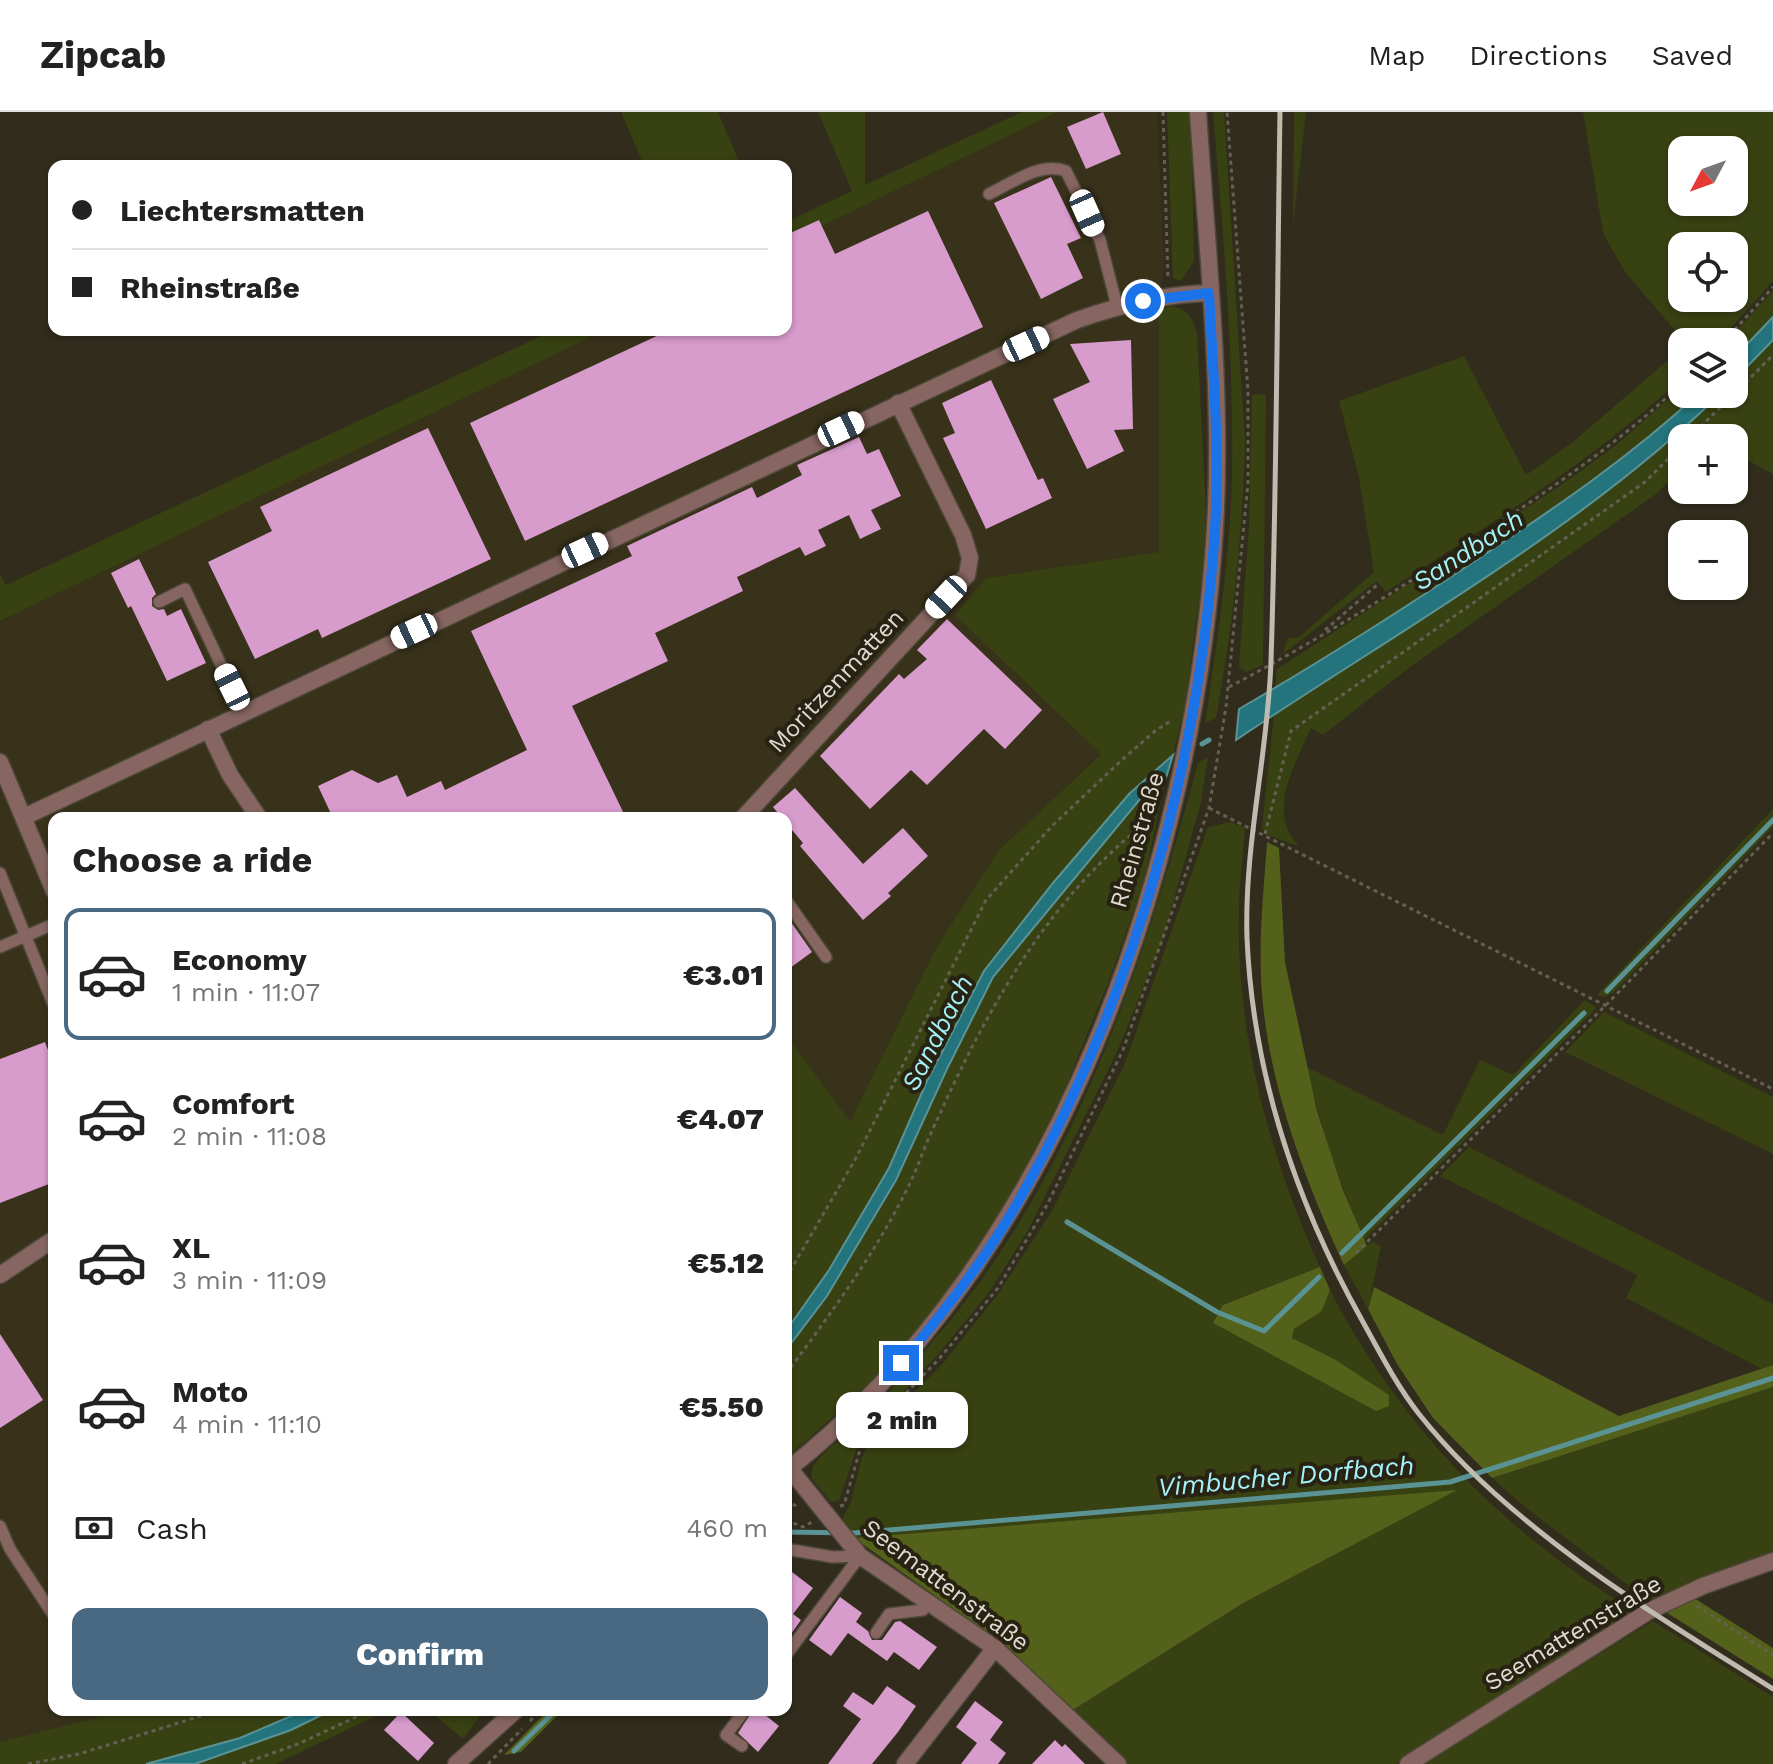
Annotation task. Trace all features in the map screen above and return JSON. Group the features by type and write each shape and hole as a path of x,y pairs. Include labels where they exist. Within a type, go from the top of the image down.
{"street":[{"name":"Rheinstraße","path":"792,1467 829,1435 901,1363 951,1303 1017,1204 1051,1139 1096,1040 1136,932 1171,816 1194,707 1208,611 1215,525 1215,417 1198,112"},
{"path":"24,817 1077,320 1117,306 1168,296 1209,293"},
{"name":"Moritzenmatten","path":"749,812 967,575 970,558 963,535 898,403"},
{"path":"208,729 230,775 255,812"},
{"path":"0,762 48,876"},
{"path":"0,1275 48,1243"},
{"name":"Seemattenstraße","path":"792,1475 860,1556 995,1648 1118,1764"},
{"name":"Seemattenstraße","path":"1408,1764 1649,1611 1773,1561"},
{"path":"905,1764 995,1648"},
{"path":"479,1741 495,1716"},
{"path":"456,1764 509,1716"}],"lane":[{"path":"989,194 1044,168 1055,167 1066,171 1100,240 1117,306"},
{"path":"159,602 185,589 243,711"},
{"path":"0,873 48,990"},
{"path":"792,909 826,957"},
{"path":"0,947 48,926"},
{"path":"0,1526 10,1549 48,1607"},
{"path":"792,1550 833,1557 860,1556"},
{"path":"792,1647 860,1556"},
{"path":"876,1633 889,1614 923,1610 927,1604"},
{"path":"740,1716 726,1735 742,1746"}],"path":[{"path":"1163,112 1168,296"},
{"path":"1220,751 1248,483 1242,296 1227,112"},
{"path":"1736,328 1773,287"},
{"path":"1748,380 1773,355"},
{"path":"1229,687 1394,593 1557,484 1643,420 1668,396"},
{"path":"1703,424 1720,408"},
{"path":"1265,834 1291,731 1645,482 1668,459"},
{"path":"1319,635 1377,585"},
{"path":"792,1268 856,1158 986,900 1053,825 1123,759 1155,731 1194,707"},
{"path":"1209,808 1773,1089"},
{"path":"792,1366 849,1285 910,1182 937,1119 1012,972 1078,889 1136,830 1154,817 1171,816"},
{"path":"1356,1253 1606,1005 1773,833"},
{"path":"792,1522 803,1527 812,1522"},
{"path":"1680,1596 1773,1655"},
{"path":"28,1764 79,1754 201,1716"},
{"path":"242,1764 298,1744 358,1716"},
{"path":"488,1764 535,1716"}],"shaded area":[{"path":"1058,112 1157,112 1164,266 1159,309 1159,552 986,578 1101,753 998,851 935,950 850,1123 792,1042 792,812 48,812 48,1716 104,1716 0,1742 0,621 591,336 792,336 792,239"}],"green space":[{"path":"621,112 718,112 738,160 641,160"},
{"path":"818,112 865,112 865,185 1022,112 1058,112 792,240 792,219 852,191"},
{"path":"1167,112 1191,112 1194,261 1181,281 1173,278"},
{"path":"1213,112 1224,112 1245,441 1236,580 1227,649 1216,718 1205,723 1226,569 1232,476 1230,339"},
{"path":"1294,112 1306,112 1293,226"},
{"path":"1583,112 1773,112 1773,281 1748,309 1748,232 1668,232 1668,312 1745,312 1731,328 1673,328 1625,272 1603,233"},
{"path":"1773,291 1773,317 1748,343 1748,328 1739,328"},
{"path":"1173,306 1183,310 1194,323 1197,333 1206,511 1203,570 1185,706 1173,755 1129,794 1053,883 968,997 889,1168 829,1270 792,1322 792,1042 850,1122 935,950 998,851 1101,754 955,615 986,578 1159,552 1159,309"},
{"path":"541,336 593,336 0,621 0,574 6,585"},
{"path":"1773,340 1773,474 1748,461 1748,424 1686,424 1704,408 1748,408 1748,366"},
{"path":"1464,356 1526,475 1573,442 1668,360 1668,390 1613,437 1539,491 1386,592 1377,581 1283,654 1287,639 1299,637 1374,572 1359,478 1339,401"},
{"path":"1266,394 1263,665 1246,672 1239,667 1249,524 1252,395"},
{"path":"1668,399 1668,408 1682,408 1650,437 1547,515 1275,689 1277,669 1557,488 1615,446"},
{"path":"1668,440 1668,483 1656,494 1410,667 1323,735 1311,728 1291,773 1284,804 1290,834 1300,847 1265,834 1262,827 1274,715 1439,606 1640,465"},
{"path":"1208,757 1201,802 1163,939 1117,1052 1026,1234 990,1291 936,1357 861,1436 839,1501 831,1502 811,1478 815,1464 866,1417 949,1322 995,1260 1035,1195 1071,1127 1130,984 1198,763"},
{"path":"1165,781 1144,881 1110,978 1063,1094 1004,1209 973,1258 911,1338 868,1386 792,1453 792,1342 827,1296 993,977 1145,793"},
{"path":"1773,809 1773,827 1613,993 1604,997 1597,995"},
{"path":"1231,822 1245,828 1239,902 1240,959 1250,1050 1272,1139 1320,1267 1223,1305 1389,1406 1389,1395 1336,1360 1292,1338 1294,1329 1322,1311 1330,1290 1388,1386 1459,1472 1541,1547 1634,1610 1395,1764 1125,1764 1071,1711 1245,1602 1454,1491 854,1538 845,1529 843,1517 851,1502 861,1460 872,1435 945,1361 998,1294 1052,1211 1125,1063 1208,827"},
{"path":"1267,842 1279,848 1285,962 1317,1111 1343,1190 1367,1246 1344,1265 1301,1161 1270,1051 1261,977"},
{"path":"1585,1000 1596,1007 1591,1014 1364,1240 1331,1155 1307,1067 1443,1135 1480,1060 1513,1075"},
{"path":"1604,1012 1773,1097 1773,1154 1565,1052"},
{"path":"1469,1147 1773,1304 1773,1365 1762,1369 1626,1298 1637,1275 1440,1176"},
{"path":"1372,1242 1381,1246 1368,1309 1344,1265"},
{"path":"1320,1267 1330,1290 1322,1311 1294,1329 1292,1338 1336,1360 1389,1395 1389,1406 1376,1411 1213,1323 1223,1305"},
{"path":"1374,1287 1619,1416 1773,1365 1773,1387 1492,1478 1433,1418 1397,1364 1368,1309"},
{"path":"1773,1387 1773,1556 1649,1601 1526,1508 1492,1478"},
{"path":"1457,1490 1245,1602 1071,1711 994,1638 854,1538"},
{"path":"1694,1598 1773,1648 1773,1679 1664,1611"},
{"path":"1653,1621 1773,1697 1773,1764 1422,1764"},
{"path":"104,1716 291,1716 240,1738 146,1764 0,1764 0,1742"},
{"path":"320,1716 376,1716 276,1764 195,1764 291,1730"},
{"path":"436,1716 480,1716 463,1739"},
{"path":"542,1716 557,1716 521,1752 504,1755"}],"water":[{"path":"1773,317 1773,340 1748,366 1748,343"},
{"path":"1682,408 1705,408 1687,424 1668,424 1668,441 1609,490 1548,534 1236,740 1239,709 1389,617 1535,521"},
{"path":"1173,755 1165,781 1145,793 993,977 896,1180 827,1296 792,1342 792,1322 829,1270 889,1168 927,1081 984,971 1129,794"},
{"path":"291,1716 320,1716 291,1730 195,1764 146,1764 240,1738"}],"building":[{"path":"1103,112 1121,154 1086,169 1067,127"},
{"path":"1051,177 1081,238 1067,244 1083,278 1041,299 994,203"},
{"path":"928,211 983,327 525,541 470,423 657,336 792,336 792,232 819,220 835,254"},
{"path":"1131,340 1133,429 1114,430 1124,451 1087,469 1053,399 1090,382 1070,344"},
{"path":"991,380 1038,480 1043,478 1052,498 986,529 943,438 955,433 942,403"},
{"path":"428,428 491,559 322,638 318,629 255,659 208,562 272,531 260,507"},
{"path":"859,437 867,454 879,449 901,496 871,510 881,529 860,539 849,515 818,530 826,546 805,556 800,547 737,577 743,591 655,633 668,661 572,706 623,812 330,812 318,786 352,770 378,783 397,775 407,797 441,781 445,790 527,750 471,631 632,556 627,546 752,487 757,498 802,475 797,465"},
{"path":"139,559 156,594 152,598 152,606 158,610 164,609 167,616 181,609 206,663 167,681 131,606 128,608 111,573"},
{"path":"947,619 1042,710 1005,749 984,729 927,785 911,770 870,809 820,756 899,674 904,679 927,659 917,650"},
{"path":"795,788 863,864 903,828 928,856 888,893 891,896 863,920 800,846 803,843 792,830 792,812 777,812 773,807"},
{"path":"792,924 812,952 792,967"},
{"path":"45,1042 48,1050 48,1184 0,1203 0,1059"},
{"path":"0,1334 43,1400 0,1428"},
{"path":"792,1572 813,1588 793,1614 801,1620 792,1633"},
{"path":"840,1597 862,1613 856,1622 868,1631 872,1640 882,1640 895,1622 900,1621 937,1647 919,1670 894,1652 887,1661 848,1633 831,1656 809,1640"},
{"path":"887,1686 916,1706 898,1732 872,1764 828,1764 861,1719 843,1706 853,1692 873,1705"},
{"path":"975,1701 1003,1722 990,1740 1006,1753 998,1764 961,1764 977,1743 956,1727"},
{"path":"397,1716 405,1716 434,1743 418,1761 384,1730"},
{"path":"749,1716 766,1716 779,1726 758,1752 738,1733"},
{"path":"1055,1740 1062,1747 1065,1744 1085,1764 1032,1764"}],"waterway":[{"name":"Sandbach","path":"1202,744 1209,740"},
{"path":"1607,991 1773,820"},
{"path":"1342,1253 1584,1013"},
{"path":"1067,1222 1217,1312 1264,1331 1319,1277"},
{"name":"Vimbucher Dorfbach","path":"792,1532 854,1533 1450,1482 1773,1378"},
{"name":"Vimbucher Dorfbach","path":"514,1751 550,1716"}],"railway":[{"path":"1280,112 1271,661 1266,730 1252,834 1247,938 1258,1039 1282,1137 1317,1231 1339,1277 1396,1381 1444,1443 1499,1498 1557,1545 1648,1609 1773,1689"}],"route":[{"path":"901,1363 951,1303 1017,1204 1051,1139 1096,1040 1136,932 1181,774 1208,611 1215,525 1215,417 1209,293 1188,293 1143,301"}]}
